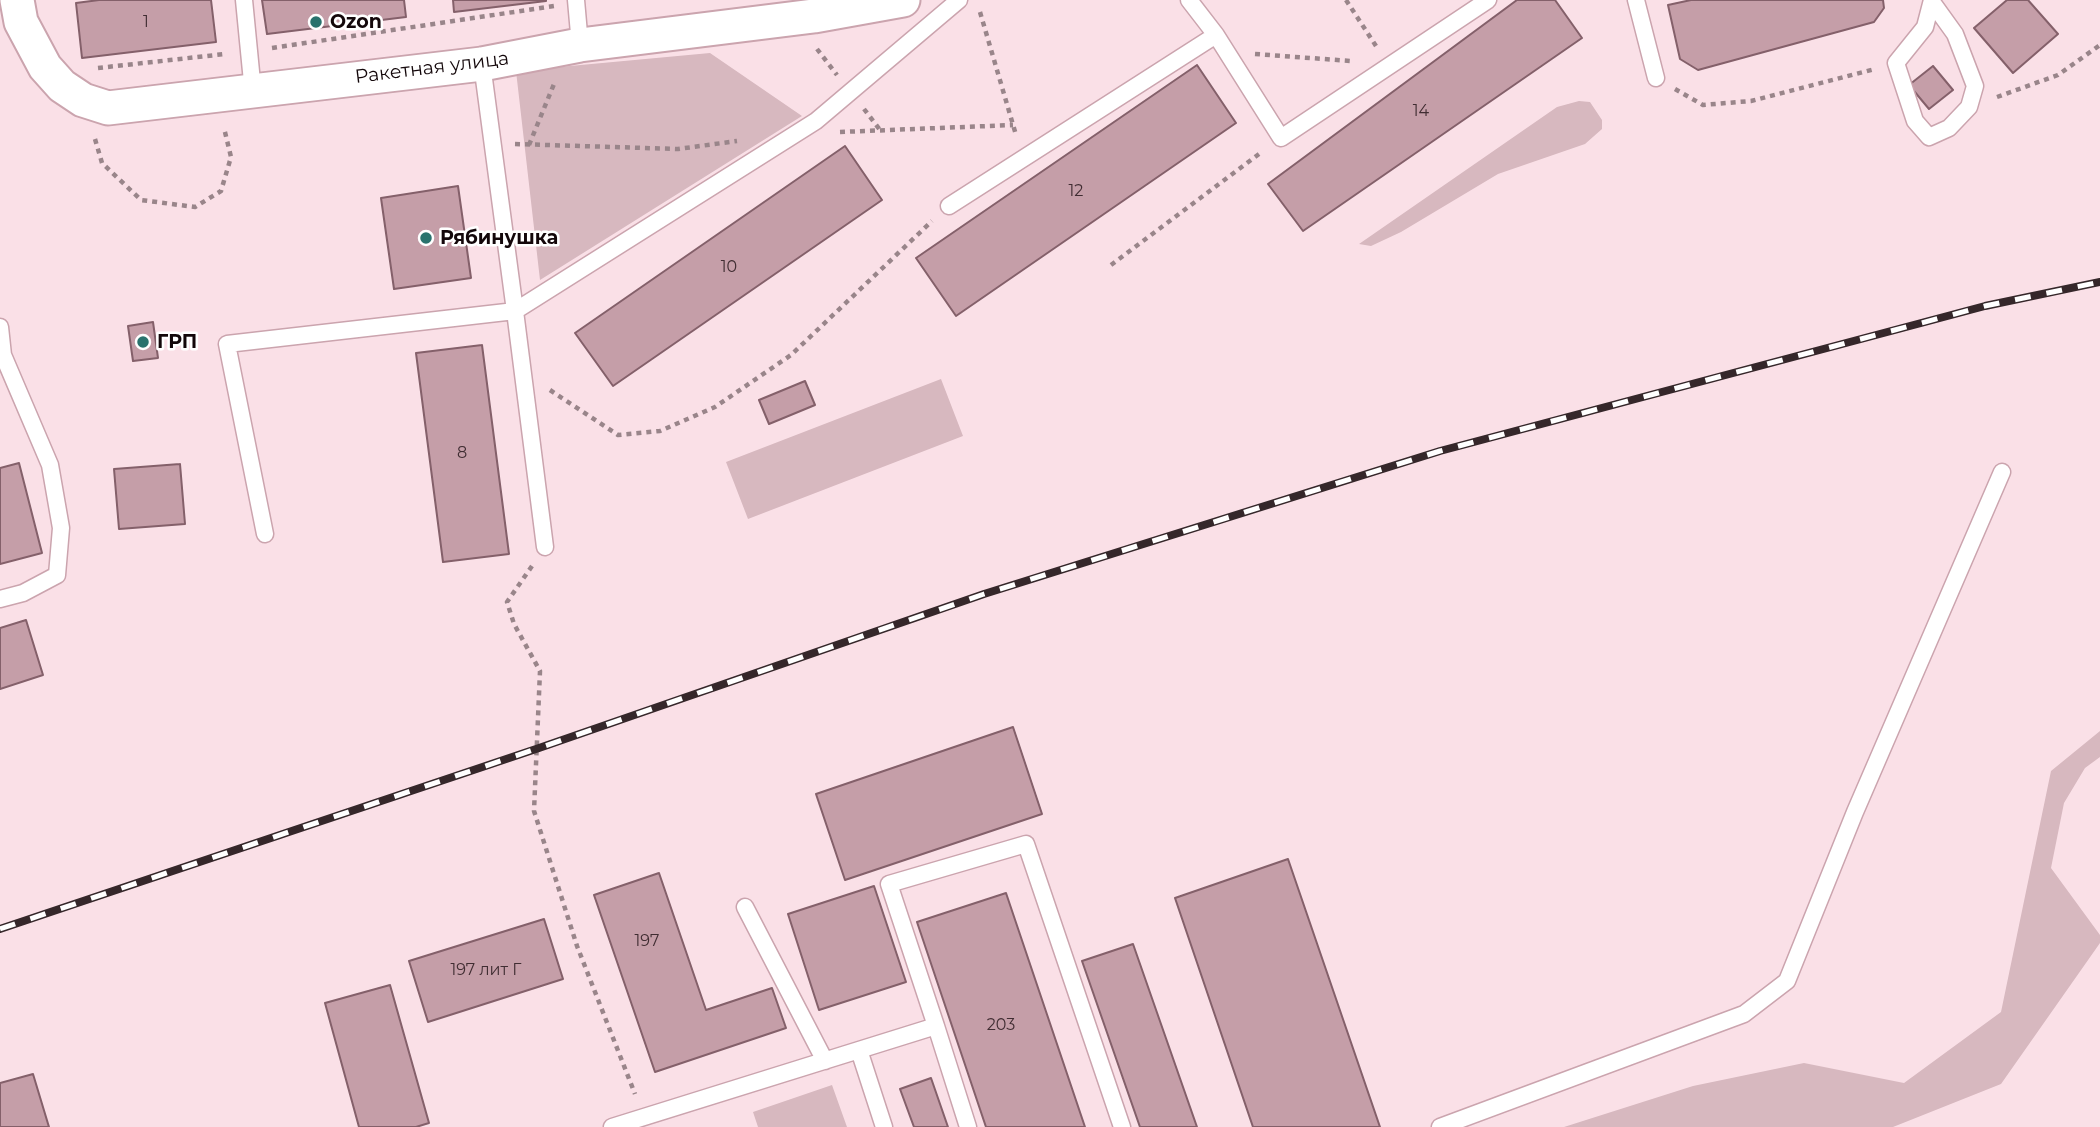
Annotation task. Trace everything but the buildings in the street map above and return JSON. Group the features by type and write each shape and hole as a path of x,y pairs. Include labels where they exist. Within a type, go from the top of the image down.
{"street":[{"name":"Ракетная улица","path":"17,0 21,22 45,67 62,86 83,100 108,108 482,64 580,45 813,8 903,0"}],"lane":[{"path":"244,0 253,92"},
{"path":"265,534 227,344 515,312 816,121 959,0"},
{"path":"1189,0 1216,35 1281,138 1388,64 1488,0"},
{"path":"1636,0 1656,78"},
{"path":"577,1 580,45"},
{"path":"1932,1 1955,34 1975,86 1969,107 1949,128 1929,137 1915,121 1896,63 1925,27 1932,1"},
{"path":"949,206 1216,35"},
{"path":"482,64 545,547"},
{"path":"0,327 2,355 50,465 61,528 57,575 23,593 0,600"},
{"path":"1440,1127 1744,1014 1787,981 1855,813 2002,472"},
{"path":"968,1127 889,884 1026,844 1122,1127"},
{"path":"745,907 825,1060"},
{"path":"612,1127 936,1026"},
{"path":"859,1050 884,1127"}],"path":[{"path":"977,0 1023,159"},
{"path":"1346,0 1388,64"},
{"path":"89,68 249,51 577,1"},
{"path":"529,145 551,89 580,45"},
{"path":"1969,107 2058,75 2100,45"},
{"path":"1226,51 1388,64"},
{"path":"1703,105 1751,101 1896,63"},
{"path":"83,100 102,163 131,191 141,200 195,208 221,191 231,157 218,96"},
{"path":"796,134 1013,125"},
{"path":"1111,265 1281,138"},
{"path":"493,144 677,149 743,141"},
{"path":"523,372 618,435 660,431 715,407 791,355 949,206"},
{"path":"545,547 507,602 514,624 540,671 534,811 577,946 643,1117"}],"shaded area":[{"path":"710,53 802,116 540,280 516,71"},
{"path":"1579,101 1590,102 1602,120 1602,129 1585,144 1498,174 1401,232 1371,246 1359,244 1557,107"},
{"path":"941,379 963,436 748,519 726,462"},
{"path":"2100,731 2100,757 2085,768 2064,803 2051,868 2100,935 2100,943 2001,1084 1893,1127 1564,1127 1693,1086 1804,1063 1904,1083 2001,1012 2051,771"},
{"path":"832,1085 847,1127 758,1127 753,1112"}],"railway":[{"path":"0,929 539,748 984,594 1440,451 1985,306 2100,282"}],"place":[{"name":"Ozon","path":"316,22"},
{"name":"Рябинушка","path":"426,238"},
{"name":"ГРП","path":"143,342"}]}
